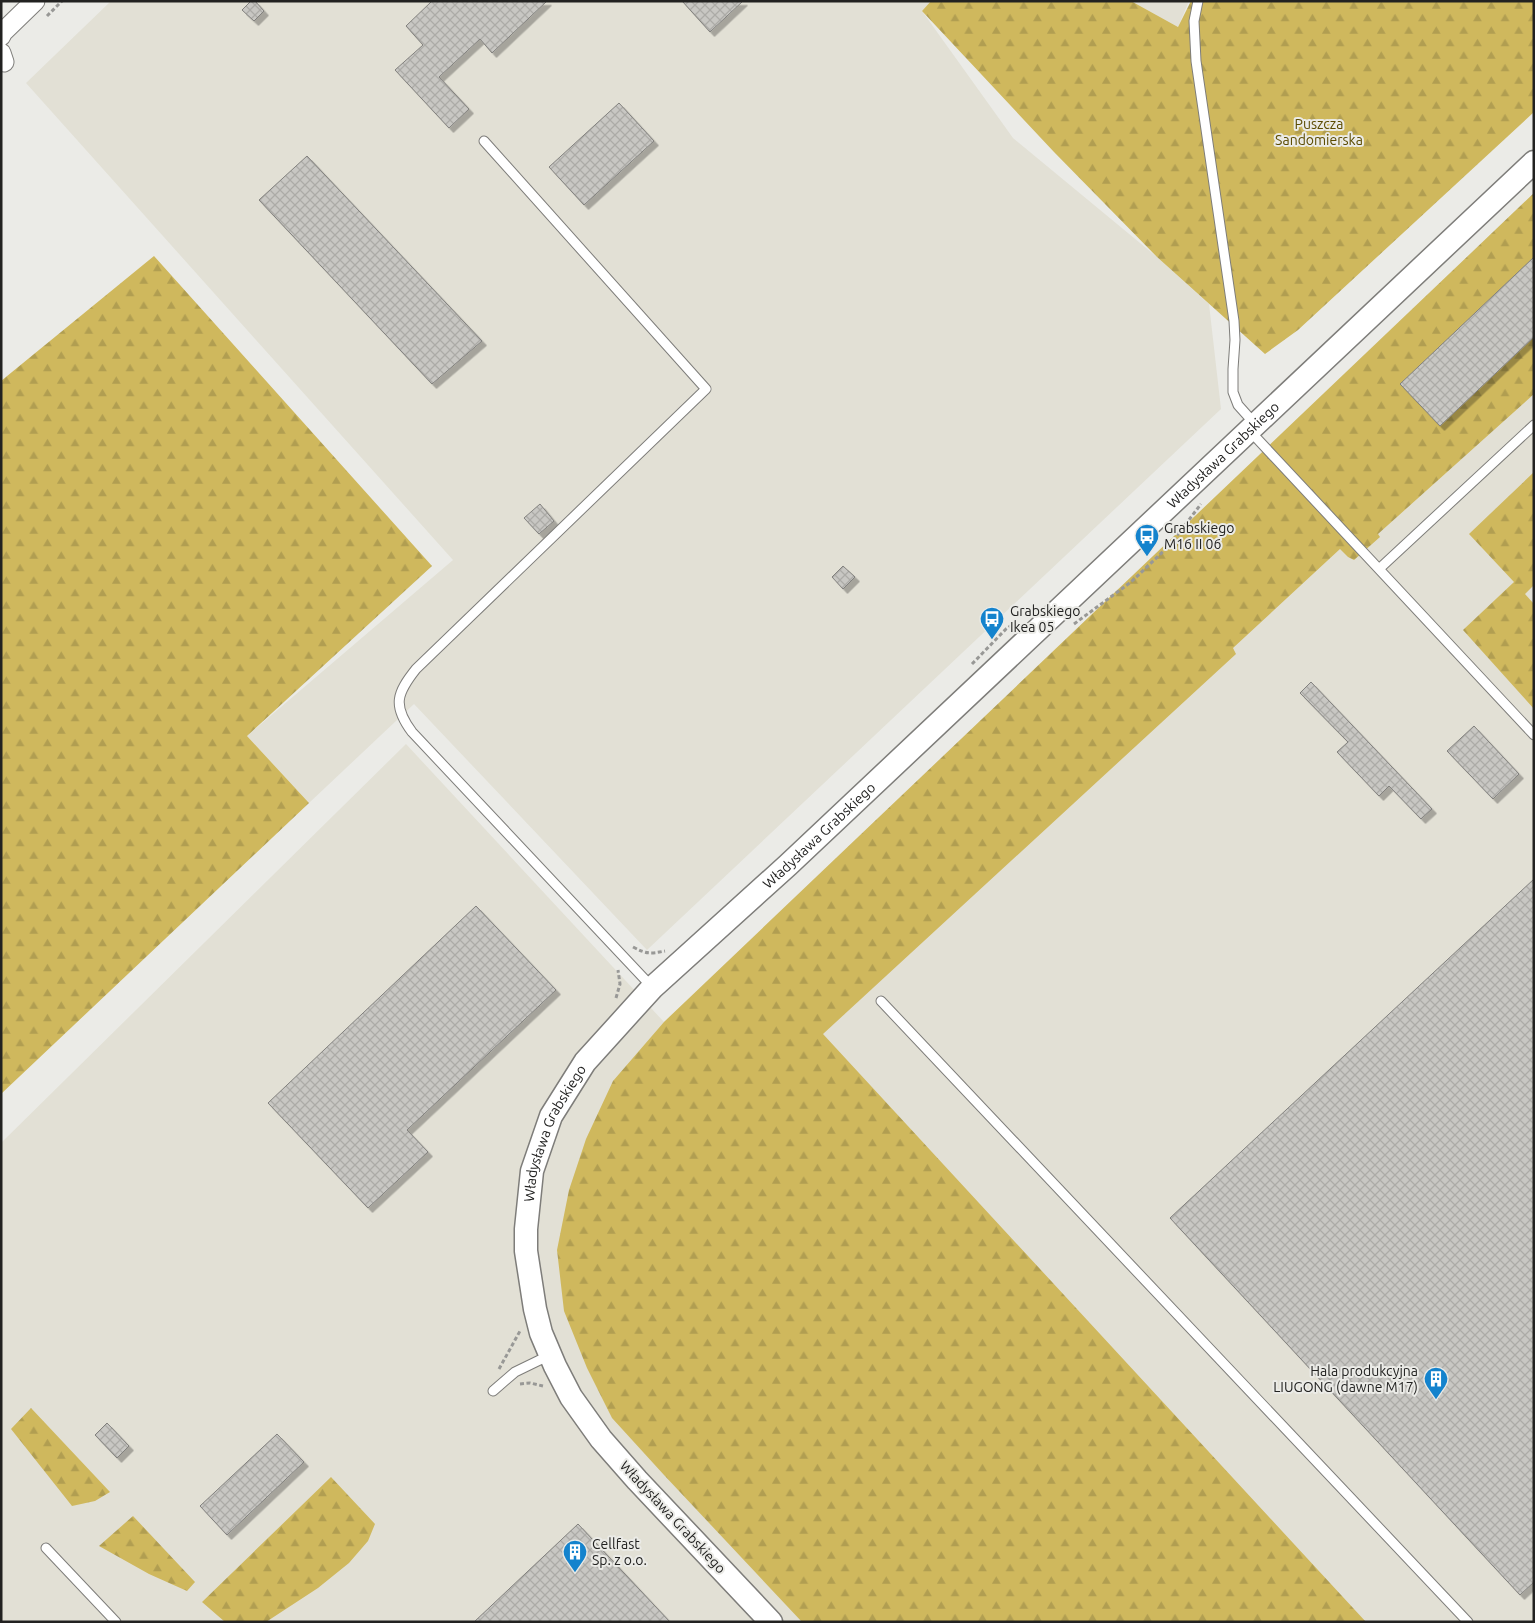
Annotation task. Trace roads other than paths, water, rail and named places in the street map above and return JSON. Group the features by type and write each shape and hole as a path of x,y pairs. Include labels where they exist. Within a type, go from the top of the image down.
{"street":[{"path":"1,36 2,32 35,1"},
{"name":"Władysława Grabskiego","path":"771,1622 637,1480 601,1439 571,1397 550,1355 535,1309 526,1251 526,1229 532,1171 552,1116 585,1062 652,988 788,865 1534,162"}],"lane":[{"path":"1198,1 1194,21 1194,48 1234,321 1233,392 1238,405 1252,427 1379,569 1534,735"},
{"path":"484,141 706,389 416,669 405,683 400,694 399,707 402,720 412,732 652,988"},
{"path":"1379,569 1534,425"},
{"path":"881,1001 1468,1622"},
{"path":"496,1387 526,1366 550,1355"},
{"path":"46,1548 116,1622"}],"place":[{"name":"Grabskiego M16 II 06","path":"1147,557"},
{"name":"Grabskiego Ikea 05","path":"992,640"},
{"name":"Hala produkcyjna LIUGONG (dawne M17)","path":"1436,1400"},
{"name":"Cellfast Sp. z o.o.","path":"575,1573"}],"park label":[{"name":"Puszcza Sandomierska","path":"1319,132"}]}
